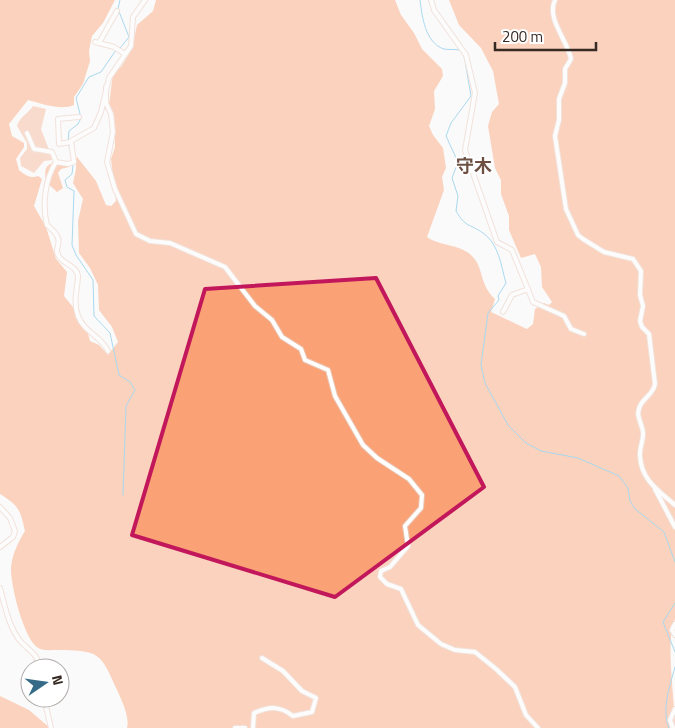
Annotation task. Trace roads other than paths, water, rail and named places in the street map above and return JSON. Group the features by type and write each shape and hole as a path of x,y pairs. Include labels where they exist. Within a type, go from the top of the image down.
{"street":[{"path":"79,117 58,119 60,144 69,142 94,128 101,112 106,87 112,73 132,42 133,16 145,0"},
{"path":"431,0 435,12 466,55 474,93 465,150 497,242 512,250 533,302 564,316 571,329 584,334"},
{"path":"555,0 554,11 558,30 570,50 571,58 565,69 565,83 559,99 559,120 554,136 563,197 566,209 578,234 604,252 633,259 641,271 640,295 643,306 640,321 648,334 655,384 653,392 640,405 638,413 643,431 640,455 644,475 654,488 668,518 675,527"},
{"path":"117,11 97,42 118,49 125,54"},
{"path":"106,87 106,103 112,118 113,132 108,162 115,189 133,230 138,236 146,240 170,243 225,267 255,306 272,320 282,337 300,348 305,360 328,370 335,396 363,445 377,458 409,479 422,495 421,508 409,519 406,526 408,546 390,567 381,570 380,577 386,584 400,589 418,625 436,641 450,648 475,652 513,685 526,715 538,728"},
{"path":"27,133 34,149 52,152 56,162"},
{"path":"56,162 73,163 69,142"},
{"path":"56,162 52,168 44,200 46,225 58,234 60,258 76,270 78,276 75,301 78,316 84,326 100,339 108,351"},
{"path":"502,312 512,295 528,289"},
{"path":"654,488 675,505"},
{"path":"0,507 10,518 15,531 13,537 0,547"},
{"path":"0,588 12,628 21,642 38,658"},
{"path":"675,624 672,630 675,635"},
{"path":"253,728 254,713 280,707 293,716 312,712 316,698 302,691 283,671 262,658"},
{"path":"46,708 51,728"},
{"path":"673,728 670,720 675,709"},
{"path":"235,728 246,728"}],"waterway":[{"path":"120,0 118,9 129,37 120,48"},
{"path":"420,0 426,28 433,41 444,49 460,50"},
{"path":"71,151 68,144 69,131 78,124 81,118 76,98 89,77 101,72 116,50"},
{"path":"464,55 471,96 451,123 446,136 458,162 452,178 458,196 456,211 465,223 483,233 493,243 499,256 506,283 498,296 499,300 488,313 481,365 485,383 508,425 526,443 541,451 578,458 619,476 628,488 630,501 635,509 664,532 675,562"},
{"path":"73,165 72,174 65,180 67,187 74,191 72,245 76,255 93,280 94,316 110,333 119,375 130,382 135,390 126,406 123,495"},
{"path":"675,603 663,622 675,652"},
{"path":"669,728 666,705 675,667"}],"district":[{"name":"守木","path":"474,165"}]}
